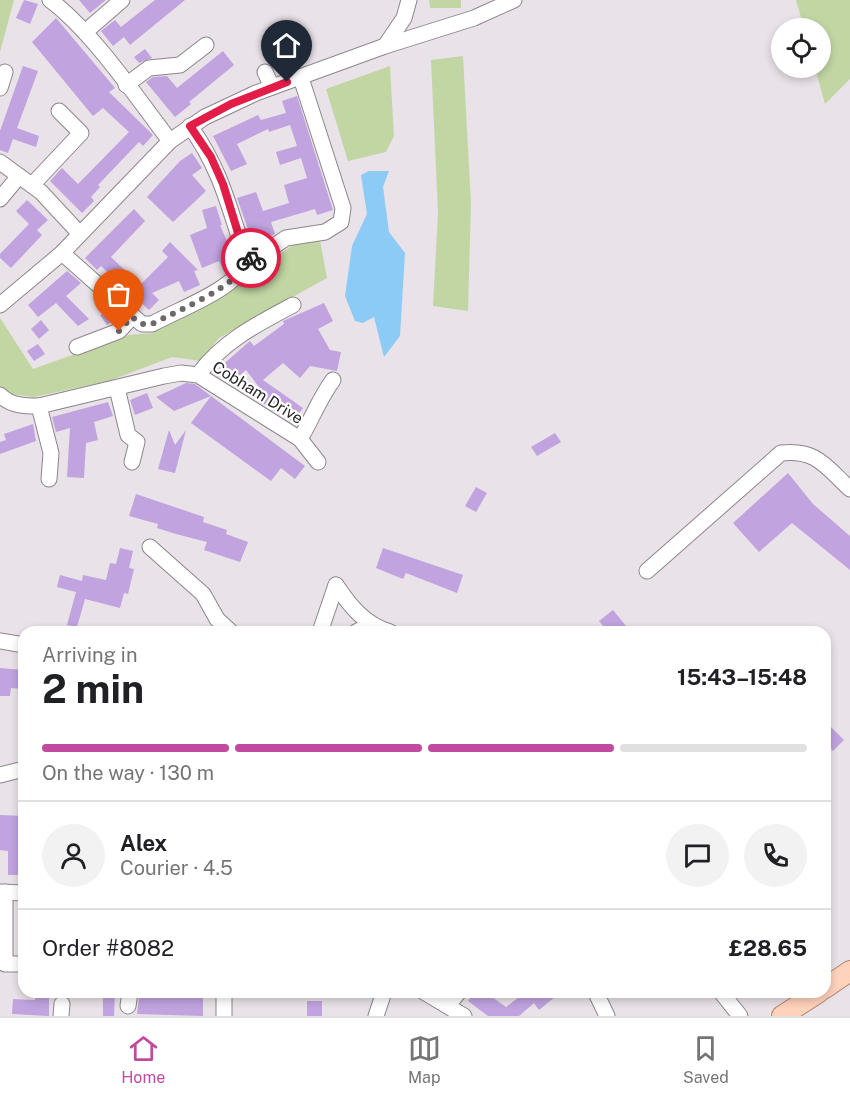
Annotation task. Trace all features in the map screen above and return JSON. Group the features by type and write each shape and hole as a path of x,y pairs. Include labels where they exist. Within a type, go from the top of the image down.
{"main road":[{"path":"831,984 850,971"},
{"path":"782,1016 810,998"}],"street":[{"path":"50,0 68,13 85,32 170,141"},
{"path":"85,32 122,0"},
{"path":"385,46 404,18 409,0"},
{"path":"0,305 62,253 170,141 190,126 214,112 272,87 385,46 474,18 514,0"},
{"path":"126,85 149,68 180,65 206,45"},
{"path":"0,88 5,72"},
{"path":"265,72 272,87"},
{"path":"190,126 211,157 223,184 243,249 253,255 264,253 286,238 325,232 341,222 343,208 301,78"},
{"path":"0,199 26,181 81,133 59,111"},
{"path":"0,162 26,181 80,234"},
{"path":"62,253 142,324 152,324 229,283 246,268 253,255"},
{"name":"Cobham Drive","path":"198,375 211,357 246,330 293,305"},
{"path":"77,347 119,331 132,317"},
{"name":"Cobham Drive","path":"2,401 22,406 39,406 181,373 198,375 300,439 318,462"},
{"name":"Cobham Drive","path":"300,439 316,410 318,400 333,380"},
{"path":"117,388 128,435 137,442 132,462"},
{"path":"39,406 51,453 49,479"},
{"path":"646,571 781,453 800,451 815,457 850,489"},
{"path":"150,547 203,594 217,619 225,626"},
{"path":"322,626 336,585 350,606 376,626"},
{"path":"367,626 371,624"},
{"path":"0,641 18,644"},
{"path":"0,775 18,770"},
{"path":"18,893 3,892 5,964 18,964"},
{"path":"224,998 224,1016"},
{"path":"376,1016 382,998"},
{"path":"435,998 464,1016"},
{"path":"448,1005 454,998"},
{"path":"599,998 607,1016"},
{"path":"726,998 740,1016"}],"green space":[{"path":"0,0 14,0 0,52"},
{"path":"429,0 461,0 461,8 430,8"},
{"path":"796,0 850,0 850,79 825,104 818,78 831,78 831,18 801,18"},
{"path":"463,56 471,203 468,311 433,306 438,213 431,60"},
{"path":"390,66 394,136 386,152 348,161 326,89"},
{"path":"320,240 327,278 219,338 201,361 172,357 109,381 34,397 3,393 0,388 0,318 33,369 128,335 153,333 251,279 272,259 295,244"}],"water":[{"path":"369,171 389,171 383,187 389,232 405,253 400,336 384,357 374,317 363,323 355,321 345,296 352,246 367,214 361,175"}],"building":[{"path":"24,0 38,4 30,24 16,18"},
{"path":"79,0 106,0 90,13"},
{"path":"155,0 185,0 130,45 124,37 113,46 101,31 115,20 121,27"},
{"path":"56,18 115,88 109,92 153,135 143,146 139,142 98,185 100,187 91,197 94,201 82,213 50,181 62,168 78,184 129,132 103,108 93,116 32,42"},
{"path":"145,49 152,58 139,63 134,57"},
{"path":"223,51 234,65 189,102 191,104 175,117 146,82 153,77 167,76 177,88"},
{"path":"23,66 38,71 17,128 39,136 36,147 13,139 8,153 0,150 0,131"},
{"path":"297,96 333,210 317,215 315,209 271,222 275,234 253,243 237,198 256,192 263,211 289,203 284,185 307,178 301,158 280,165 276,152 297,146 290,125 269,132 268,129 237,144 247,164 231,171 213,136 258,115 261,120 286,113 282,101"},
{"path":"192,153 202,168 192,175 206,191 173,222 147,197 180,161"},
{"path":"27,200 48,220 37,230 42,235 11,268 0,258 0,254 29,224 16,211"},
{"path":"216,206 222,225 220,225 236,262 223,269 219,261 202,268 190,235 207,228 202,210"},
{"path":"134,209 145,221 111,257 140,285 168,257 162,251 170,242 198,270 194,271 200,285 184,292 179,281 152,293 159,300 149,310 101,266 97,270 85,258"},
{"path":"67,271 81,283 66,296 89,319 78,326 56,303 38,317 28,305"},
{"path":"324,303 333,321 318,329 330,350 341,352 337,371 310,366 300,378 283,363 263,380 303,408 293,422 261,402 266,396 246,370 232,382 219,368 250,341 254,346 284,324 283,321"},
{"path":"110,309 117,319 107,325 100,315"},
{"path":"41,320 49,330 39,339 31,329"},
{"path":"38,344 45,354 34,361 27,351"},
{"path":"186,383 195,384 211,396 174,411 156,397"},
{"path":"147,393 153,408 135,415 130,400"},
{"path":"211,396 305,466 295,479 281,468 271,481 191,423"},
{"path":"108,402 113,416 94,422 98,440 86,443 84,478 67,477 70,428 56,432 52,417"},
{"path":"33,424 36,441 0,454 0,442 6,440 4,434"},
{"path":"169,430 175,445 186,430 175,473 158,469"},
{"path":"555,433 561,442 537,456 531,447"},
{"path":"788,473 813,504 850,536 850,570 792,523 759,552 733,523"},
{"path":"476,487 487,493 476,512 465,506"},
{"path":"136,494 204,517 203,522 227,530 226,534 248,542 240,562 204,550 207,542 157,528 158,524 129,516"},
{"path":"120,548 133,551 129,568 134,569 128,594 124,593 120,608 85,599 77,626 67,625 76,592 57,587 60,575 82,581 83,575 106,580 110,563 116,564"},
{"path":"383,548 463,575 457,593 406,573 403,579 376,568"},
{"path":"613,610 626,626 603,626 599,621"},
{"path":"0,668 18,670 18,689 11,688 10,696 0,696"},
{"path":"831,727 844,740 833,751 831,749"},
{"path":"0,815 18,816 18,875 8,875 8,851 0,850"},
{"path":"35,998 49,998 49,1016 12,1014 13,999 35,1000"},
{"path":"103,998 115,998 114,1016 103,1016"},
{"path":"139,998 203,998 203,1016 137,1014"},
{"path":"470,998 493,998 506,1007 518,998 554,998 539,1010 534,1003 519,1016 488,1016 468,1001"},
{"path":"307,1001 322,1001 322,1016 307,1016"}],"way so far":[{"path":"119,331 132,317 142,324 152,324 229,283 246,268 251,258"}],"route":[{"path":"251,258 253,255 243,249 223,184 211,157 190,126 231,104 287,82"}]}
